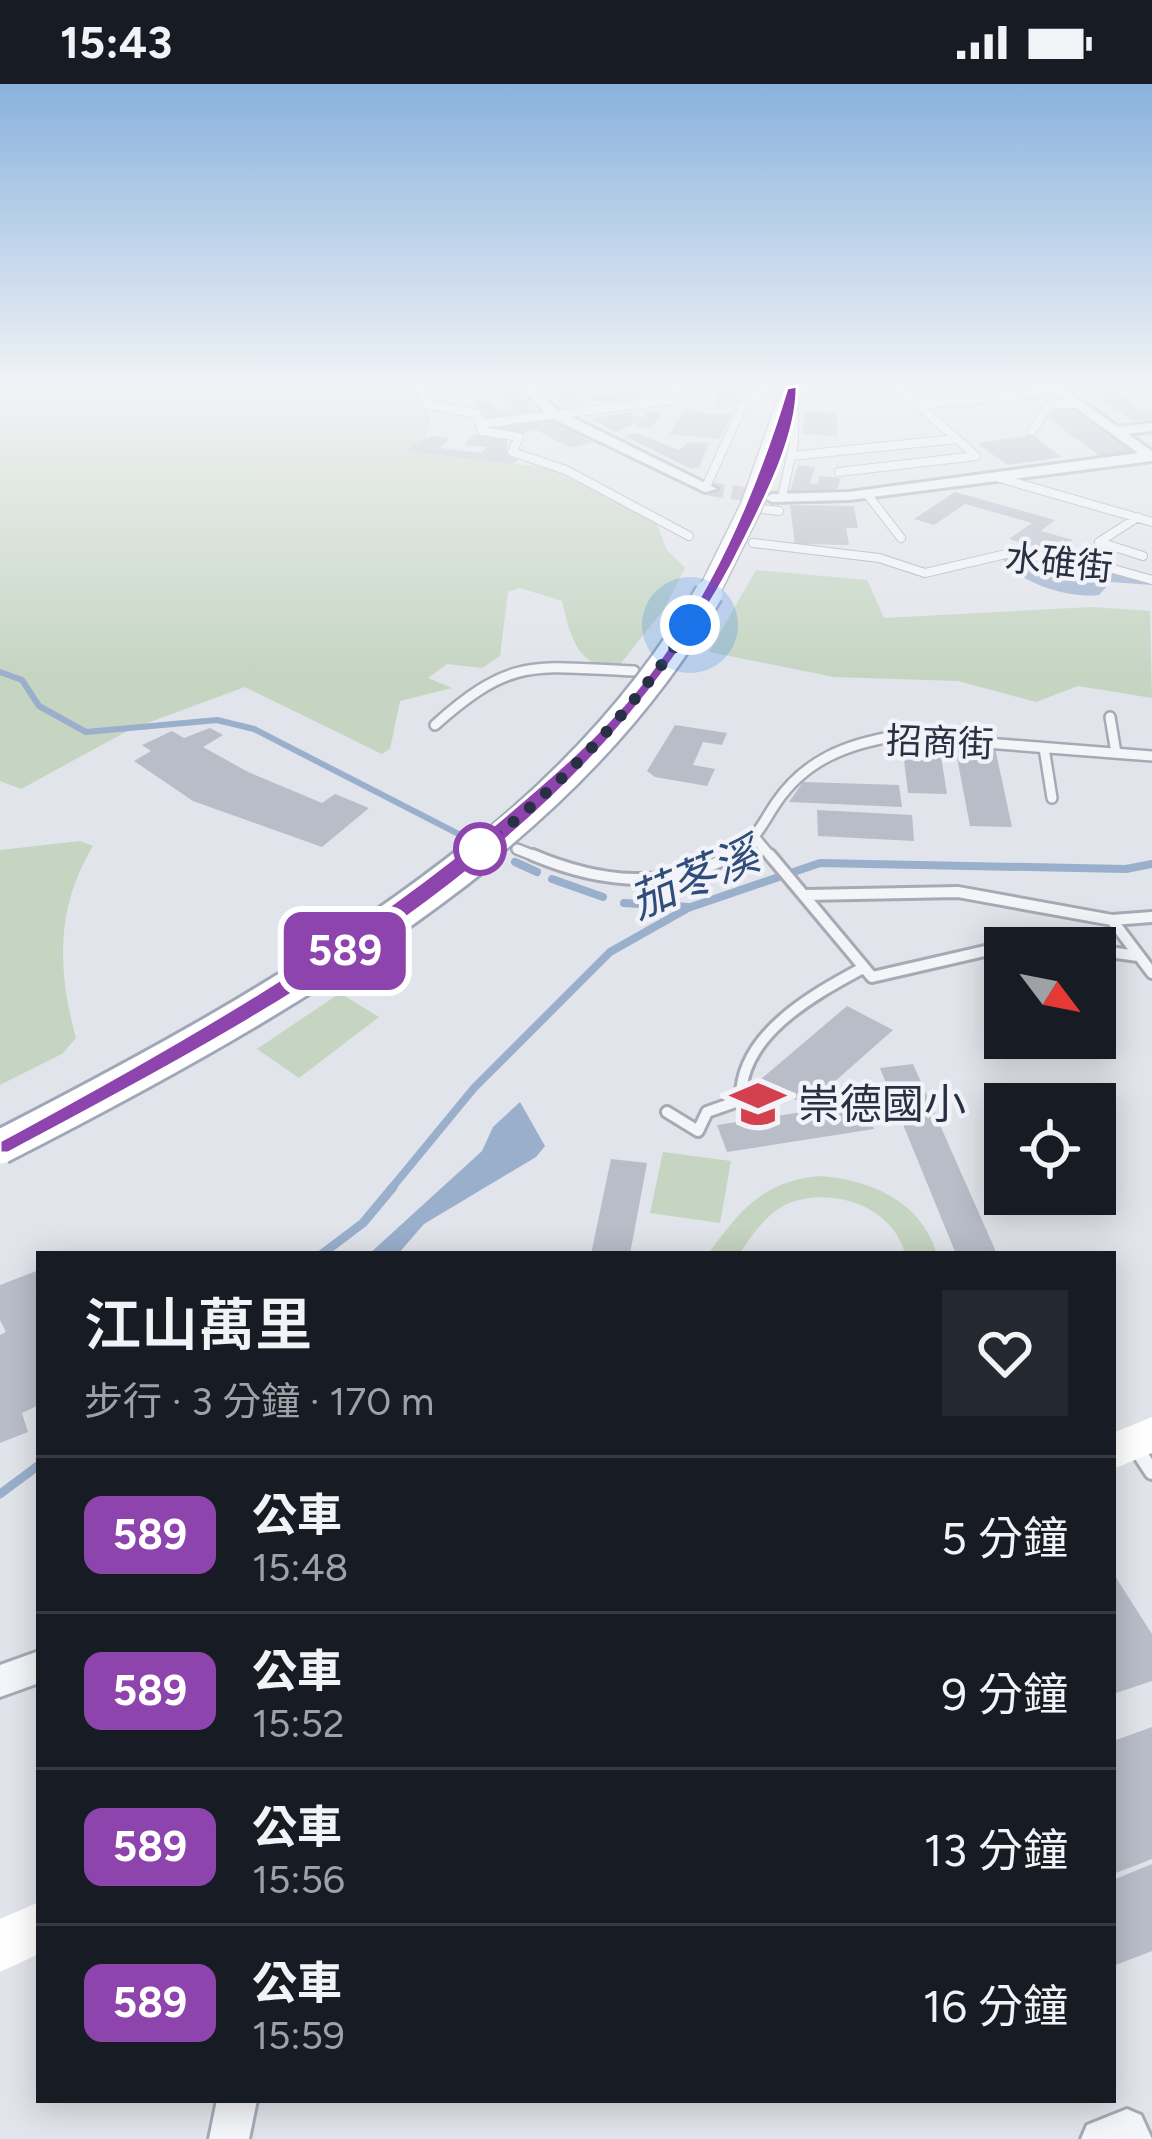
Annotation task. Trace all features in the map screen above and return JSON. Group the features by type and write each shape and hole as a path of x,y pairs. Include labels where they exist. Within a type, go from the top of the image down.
{"main road":[{"path":"0,1121 240,993 410,878 536,774 634,671 703,564 734,484"},
{"path":"0,1147 237,1019 540,800 646,688 772,503 775,484"}],"street":[{"path":"699,484 708,488"},
{"path":"772,503 944,484"},
{"path":"0,1681 36,1667"},
{"path":"0,1946 36,1928"},
{"path":"229,2139 237,2103"},
{"path":"238,2103 242,2139"}],"lane":[{"path":"592,484 689,536"},
{"path":"708,488 710,484"},
{"path":"772,503 780,484"},
{"path":"1020,484 1152,521"},
{"path":"867,494 901,538"},
{"path":"1138,517 1100,542 1143,556"},
{"name":"水碓街","path":"753,544 879,558 925,573 1006,554 1082,560 1152,580"},
{"path":"435,725 470,691 521,664 634,671"},
{"path":"1110,717 1116,753"},
{"name":"招商街","path":"756,839 793,779 821,754 856,742 896,736 1152,756"},
{"path":"1044,748 1052,798"},
{"path":"518,849 596,878 637,879 725,858 756,839 872,977 984,946"},
{"path":"806,896 958,892 1112,920 1152,917"},
{"path":"1112,920 1152,973"},
{"path":"1116,953 1138,956"},
{"path":"667,1112 698,1132 707,1112 741,1100 738,1087 744,1061 769,1033 861,969"}],"green space":[{"path":"0,484 581,484 656,523 667,550 685,568 664,609 618,667 584,656 572,637 562,601 520,588 508,592 500,656 482,668 447,664 428,678 452,688 400,701 390,749 382,754 245,687 131,729 21,789 0,781"},
{"path":"756,570 867,580 884,618 1092,607 1150,611 1152,698 1078,686 1036,702 958,681 834,677 709,652"},
{"path":"80,841 93,846 72,892 63,963 76,1038 62,1054 0,1085 0,850"},
{"path":"340,993 379,1017 299,1078 257,1049"},
{"path":"663,1152 731,1161 720,1223 650,1213"},
{"path":"839,1178 892,1197 919,1220 936,1251 904,1251 887,1223 873,1212 820,1197 778,1209 741,1251 710,1251 755,1200 800,1179"}],"water":[{"path":"1002,557 1080,562 1152,585 1111,582 1099,595 1074,594 1031,582"},
{"path":"520,1102 545,1146 536,1157 424,1224 401,1251 372,1251 482,1151 493,1127"}],"building":[{"path":"792,484 839,484 837,490 790,491"},
{"path":"955,492 1055,520 1041,531 1073,540 1056,553 1009,539 1032,523 965,504 934,525 914,519"},
{"path":"790,505 854,506 858,528 846,528 849,545 795,544"},
{"path":"675,725 727,733 722,745 703,742 693,765 715,769 707,786 655,777 647,771"},
{"path":"210,728 223,735 203,747 248,772 322,803 335,794 369,808 322,847 193,801 134,761 151,751 142,745 172,731 184,738"},
{"path":"902,743 939,744 947,794 908,793"},
{"path":"955,747 995,748 1012,827 970,826"},
{"path":"803,782 899,785 902,807 789,802"},
{"path":"817,810 912,815 914,841 818,836"},
{"path":"847,1006 893,1030 807,1106 760,1080"},
{"path":"913,1064 996,1251 955,1251 880,1068"},
{"path":"861,1103 874,1129 727,1152 717,1125"},
{"path":"611,1159 647,1163 631,1251 592,1251"},
{"path":"36,1271 36,1406 22,1413 28,1432 0,1443 0,1335 6,1332 0,1320 0,1285"},
{"path":"1116,1578 1152,1634 1152,1681 1116,1693"},
{"path":"1152,1727 1152,1859 1116,1873 1116,1740"},
{"path":"1152,1864 1152,1951 1116,1965 1116,1879"}],"waterway":[{"path":"0,672 22,680 39,706 86,732 217,720 254,729 480,845"},
{"path":"515,862 537,872"},
{"name":"茄苳溪","path":"390,1190 474,1088 610,952 688,908 820,863 1126,869 1152,864"},
{"path":"552,879 603,897"},
{"path":"624,903 688,907"},
{"name":"茄苳溪","path":"326,1251 363,1223 393,1187"},
{"name":"茄苳溪","path":"0,1494 36,1467"}],"tunnel":[{"path":"710,489 772,498"}],"bus line":[{"name":"589","path":"0,1147 171,1057 336,958 540,800 594,749 646,688 722,572 765,484"}],"place":[{"name":"崇德國小","path":"758,1104"}],"route":[{"path":"480,849 594,749 646,688 690,625"}]}
